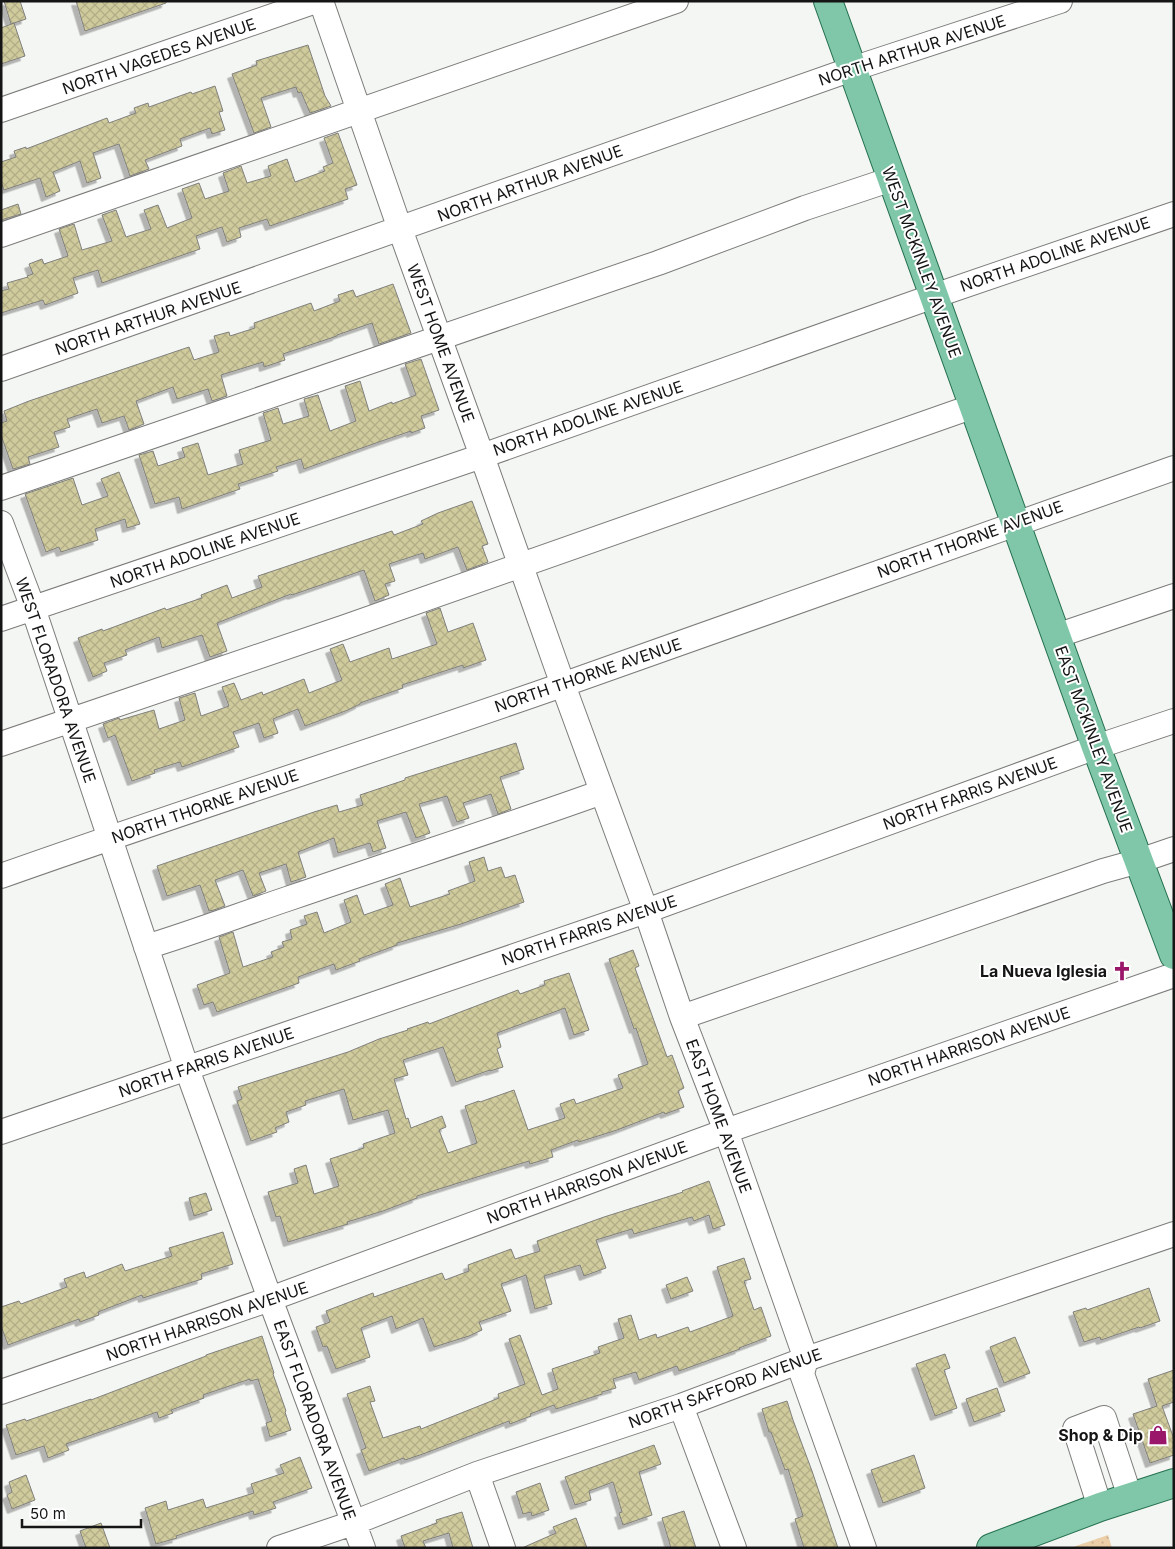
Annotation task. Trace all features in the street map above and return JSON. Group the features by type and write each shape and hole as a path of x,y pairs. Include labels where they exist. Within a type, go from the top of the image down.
{"main road":[{"name":"WEST MCKINLEY AVENUE","path":"828,1 1015,523"},
{"name":"EAST MCKINLEY AVENUE","path":"1015,523 1174,955"},
{"path":"991,1548 1130,1497 1174,1483"}],"street":[{"name":"NORTH VAGEDES AVENUE","path":"1,110 316,1"},
{"name":"WEST HOME AVENUE","path":"322,1 400,229 563,685"},
{"path":"1,235 676,1"},
{"name":"NORTH ARTHUR AVENUE","path":"1,369 852,69 1060,1"},
{"path":"1,488 658,263 805,208 892,179"},
{"name":"NORTH ADOLINE AVENUE","path":"1,619 482,456 934,296 1174,214"},
{"path":"1,744 974,406"},
{"name":"NORTH THORNE AVENUE","path":"1,876 563,685 1174,468"},
{"name":"WEST FLORADORA AVENUE","path":"1,524 33,608 110,838"},
{"path":"1056,636 1174,596"},
{"name":"EAST HOME AVENUE","path":"563,685 646,911 682,1017 726,1131 806,1359 802,1374 864,1548"},
{"name":"NORTH FARRIS AVENUE","path":"1,1132 646,911 1096,747 1174,721"},
{"path":"146,947 602,792"},
{"name":"EAST FLORADORA AVENUE","path":"110,838 187,1069 363,1548"},
{"path":"682,1017 1103,871 1174,849"},
{"name":"NORTH HARRISON AVENUE","path":"1,1392 270,1299 726,1131 1174,975"},
{"name":"NORTH SAFFORD AVENUE","path":"279,1548 353,1523 477,1474 681,1406 806,1359 1174,1234"},
{"path":"681,1406 734,1548"},
{"path":"1100,1508 1075,1429 1104,1418 1130,1497"},
{"path":"477,1474 503,1548"}],"shaded area":[{"path":"1108,1535 1112,1548 1073,1547"}],"building":[{"path":"4,1 20,1 26,19 11,24"},
{"path":"76,1 166,1 166,3 85,31"},
{"path":"14,23 25,56 1,64 1,28"},
{"path":"308,45 325,96 331,106 310,113 301,92 298,93 296,87 261,98 271,127 254,133 232,74 257,65 256,61"},
{"path":"215,86 223,111 219,112 225,130 212,134 210,128 180,139 182,146 145,160 149,169 130,176 119,144 93,153 101,178 87,183 80,161 53,172 60,191 46,197 40,178 4,190 1,182 1,162 16,157 14,151 26,147 26,149 107,118 109,123 136,113 134,108 148,103 149,107 191,92 192,94"},
{"path":"338,133 357,185 345,189 348,199 270,226 267,219 239,228 241,237 227,242 222,227 196,236 200,249 102,283 98,270 73,278 78,293 45,305 43,300 1,313 1,291 9,289 7,283 33,274 29,264 42,259 44,264 68,256 59,229 74,224 82,250 112,241 102,215 116,210 126,237 151,229 144,210 158,205 167,228 192,218 182,189 199,183 205,199 229,191 223,173 241,166 247,183 271,176 268,166 287,159 295,182 325,171 323,167 333,163 324,138"},
{"path":"18,204 21,214 1,220 1,210"},
{"path":"393,284 411,333 379,344 372,323 283,354 285,360 264,367 263,362 221,375 227,396 212,401 208,389 177,399 173,387 136,401 144,424 129,430 124,416 102,423 97,409 67,419 70,427 54,432 59,447 28,457 30,464 13,469 1,435 1,423 7,421 4,411 189,347 194,360 219,352 214,336 229,332 230,336 255,328 254,323 311,303 314,311 340,301 338,295 353,290 356,297"},
{"path":"421,359 439,410 421,416 425,428 411,433 411,431 304,469 301,459 276,467 278,471 238,484 240,489 182,509 179,497 155,504 139,455 153,451 158,466 185,457 182,448 198,443 208,475 243,464 239,450 271,440 263,413 278,408 283,424 309,416 304,399 318,395 330,431 356,421 345,386 360,381 369,411 392,402 392,404 416,395 405,364"},
{"path":"119,472 140,524 127,528 125,519 95,529 98,540 61,552 59,547 46,552 25,494 73,478 82,505 108,496 101,479"},
{"path":"472,501 488,544 482,546 488,562 467,570 458,547 425,559 423,553 389,564 395,581 385,584 389,595 375,601 364,570 291,594 217,623 227,651 210,657 202,635 162,648 159,637 125,650 127,655 104,663 107,671 93,677 78,638 102,629 103,631 165,608 166,610 202,598 201,595 227,585 232,598 262,587 258,576 392,531 394,535 423,524 421,521 438,513"},
{"path":"440,608 448,632 473,623 486,660 463,668 463,665 402,685 403,688 360,703 348,710 305,726 298,709 273,719 278,733 264,738 259,723 233,732 239,747 182,767 180,762 154,770 155,773 132,781 115,735 108,738 103,724 119,718 120,720 154,710 159,729 185,720 179,698 195,693 201,716 229,706 222,687 234,683 241,700 262,692 263,695 304,679 309,693 342,680 330,649 343,644 350,662 389,648 392,659 437,644 426,613"},
{"path":"516,743 524,769 500,777 511,809 498,814 491,794 463,803 469,818 457,822 447,796 419,804 430,833 416,838 406,812 377,821 386,848 373,852 370,843 338,853 334,838 298,852 306,877 291,882 286,864 259,873 266,891 253,896 243,870 215,880 225,906 214,910 209,911 200,885 167,896 157,866 337,805 339,812 363,805 360,795 405,780 405,778"},
{"path":"484,857 488,871 501,867 505,878 515,875 524,902 461,924 397,943 397,945 336,970 334,964 298,977 299,983 217,1012 213,1002 204,1005 197,985 230,973 219,937 233,932 243,967 273,957 271,952 284,947 282,942 292,939 290,930 307,924 304,916 317,912 324,933 351,922 344,900 357,895 364,915 393,905 385,884 400,878 410,907 450,894 448,891 475,881 469,862"},
{"path":"633,950 639,966 635,968 667,1057 672,1055 684,1088 678,1091 684,1107 551,1150 553,1157 530,1164 529,1161 417,1196 417,1198 383,1211 347,1222 348,1224 288,1242 280,1216 276,1217 268,1192 298,1183 294,1169 306,1165 314,1194 339,1186 330,1159 364,1148 363,1144 395,1133 388,1110 353,1120 344,1089 305,1101 306,1105 286,1112 289,1122 275,1128 277,1132 251,1141 237,1101 242,1099 238,1087 348,1052 428,1022 429,1024 518,990 520,994 545,985 544,981 569,973 589,1030 574,1035 565,1008 497,1033 501,1047 497,1049 503,1067 456,1082 443,1047 403,1060 408,1075 394,1079 406,1119 408,1118 411,1128 442,1116 446,1127 439,1130 448,1153 477,1143 465,1106 514,1090 528,1130 565,1118 560,1104 574,1099 576,1104 623,1088 618,1075 648,1064 609,959"},
{"path":"709,1181 725,1225 713,1229 709,1215 694,1221 692,1217 634,1234 632,1229 596,1240 606,1268 584,1276 580,1265 544,1276 552,1304 535,1309 526,1275 501,1284 511,1311 479,1322 482,1330 469,1336 434,1347 423,1318 396,1329 392,1316 361,1328 370,1357 336,1369 327,1346 323,1347 316,1327 330,1322 326,1311 373,1293 374,1297 442,1273 445,1280 469,1271 468,1265 511,1249 515,1259 540,1251 537,1241 683,1192"},
{"path":"206,1193 212,1210 194,1216 189,1198"},
{"path":"223,1232 233,1264 201,1274 202,1279 143,1298 142,1295 98,1312 99,1315 80,1322 79,1319 8,1345 1,1326 1,1307 19,1301 21,1304 67,1287 64,1279 84,1272 86,1278 122,1264 125,1271 172,1256 169,1248"},
{"path":"744,1258 751,1279 744,1281 754,1310 761,1307 771,1336 679,1371 677,1366 639,1380 636,1372 613,1379 616,1388 602,1392 602,1394 556,1409 554,1405 510,1424 509,1421 423,1454 405,1460 404,1458 369,1471 361,1450 366,1448 347,1394 370,1386 375,1401 370,1402 383,1438 420,1426 421,1429 499,1398 498,1394 525,1384 509,1339 520,1335 542,1395 558,1389 552,1369 600,1353 598,1347 624,1338 618,1319 631,1315 639,1340 656,1334 657,1338 688,1327 690,1332 733,1316 717,1267"},
{"path":"687,1277 693,1291 671,1299 666,1285"},
{"path":"1149,1288 1160,1321 1101,1340 1100,1337 1084,1342 1073,1312 1086,1308 1087,1310"},
{"path":"262,1336 291,1430 270,1437 266,1423 272,1421 258,1379 250,1381 250,1379 203,1395 204,1398 171,1410 173,1413 159,1418 157,1412 66,1444 69,1450 48,1458 44,1446 16,1455 6,1425 25,1419 26,1421 91,1400 206,1355"},
{"path":"1015,1337 1030,1373 1004,1383 990,1347"},
{"path":"945,1354 950,1368 944,1370 957,1408 935,1416 916,1364"},
{"path":"1174,1370 1174,1402 1162,1406 1174,1439 1174,1455 1150,1463 1133,1414 1157,1406 1148,1379"},
{"path":"997,1388 1005,1411 974,1422 966,1399"},
{"path":"787,1401 838,1548 804,1548 795,1519 803,1516 788,1469 785,1470 771,1432 769,1432 762,1409"},
{"path":"654,1445 661,1464 639,1472 652,1515 623,1525 619,1513 622,1512 613,1482 589,1491 591,1500 575,1505 565,1477"},
{"path":"914,1455 925,1488 883,1503 871,1470"},
{"path":"300,1457 312,1488 273,1502 276,1508 254,1515 253,1511 156,1544 145,1508 166,1501 168,1510 203,1499 206,1508 254,1493 251,1484 284,1473 280,1465"},
{"path":"26,1475 35,1500 12,1509 7,1495 12,1492 9,1482"},
{"path":"540,1483 549,1510 532,1516 531,1512 523,1514 516,1492"},
{"path":"684,1511 696,1548 671,1548 662,1518"},
{"path":"462,1512 473,1548 453,1548 449,1533 423,1541 426,1548 405,1548 401,1536 437,1523 436,1520"},
{"path":"576,1518 587,1548 522,1548 556,1533 553,1527"},
{"path":"101,1523 110,1548 86,1548 80,1531"}],"place":[{"name":"La Nueva Iglesia","path":"1122,971"},
{"name":"Shop & Dip","path":"1158,1435"}]}
